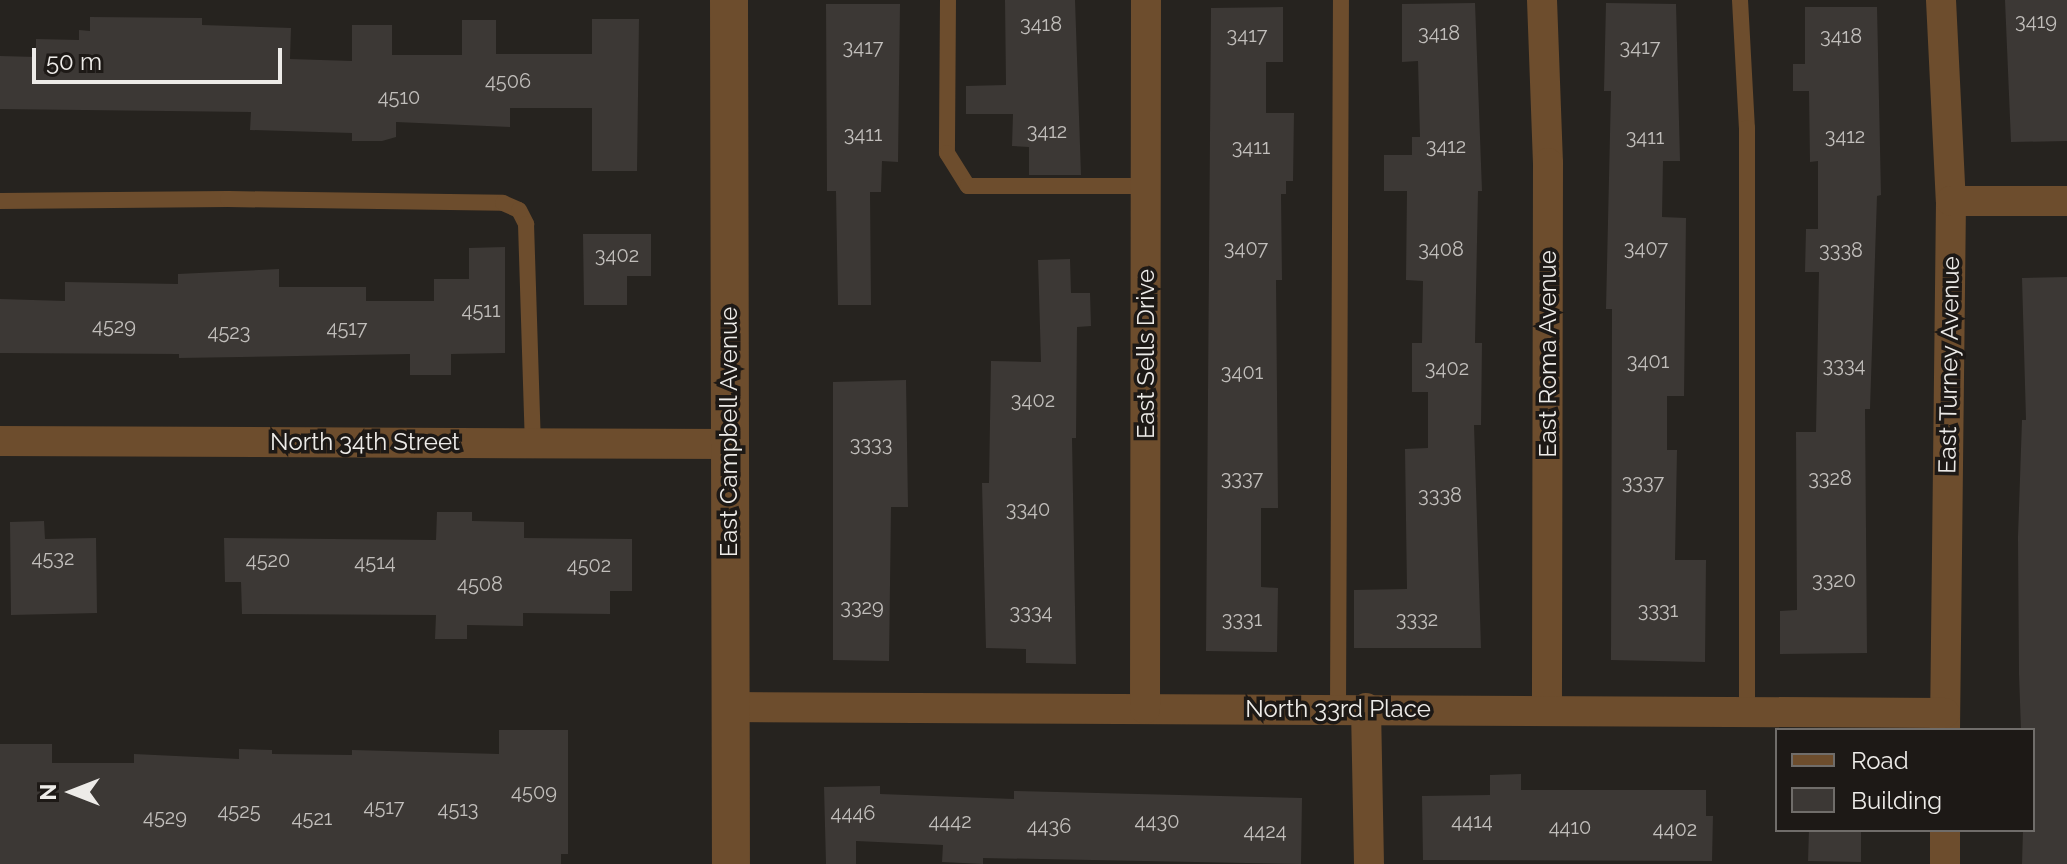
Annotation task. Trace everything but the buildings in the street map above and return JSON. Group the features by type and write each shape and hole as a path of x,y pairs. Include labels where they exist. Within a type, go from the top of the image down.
{"street":[{"name":"East Campbell Avenue","path":"729,0 731,864"},
{"name":"East Sells Drive","path":"1145,709 1146,0"},
{"name":"East Roma Avenue","path":"1542,0 1548,163 1547,708"},
{"name":"East Turney Avenue","path":"1941,0 1951,201 1945,721"},
{"path":"1951,201 2067,201"},
{"name":"North 34th Street","path":"0,441 729,444"},
{"name":"North 33rd Place","path":"731,707 1747,710 1945,721"},
{"path":"1352,708 1369,864"},
{"path":"1945,832 1945,864"}],"lane":[{"path":"948,0 947,153 968,186 1146,186"},
{"path":"1341,0 1352,708"},
{"path":"1740,0 1747,128 1747,710"},
{"path":"0,201 503,203 519,210 526,224 533,444"}]}
